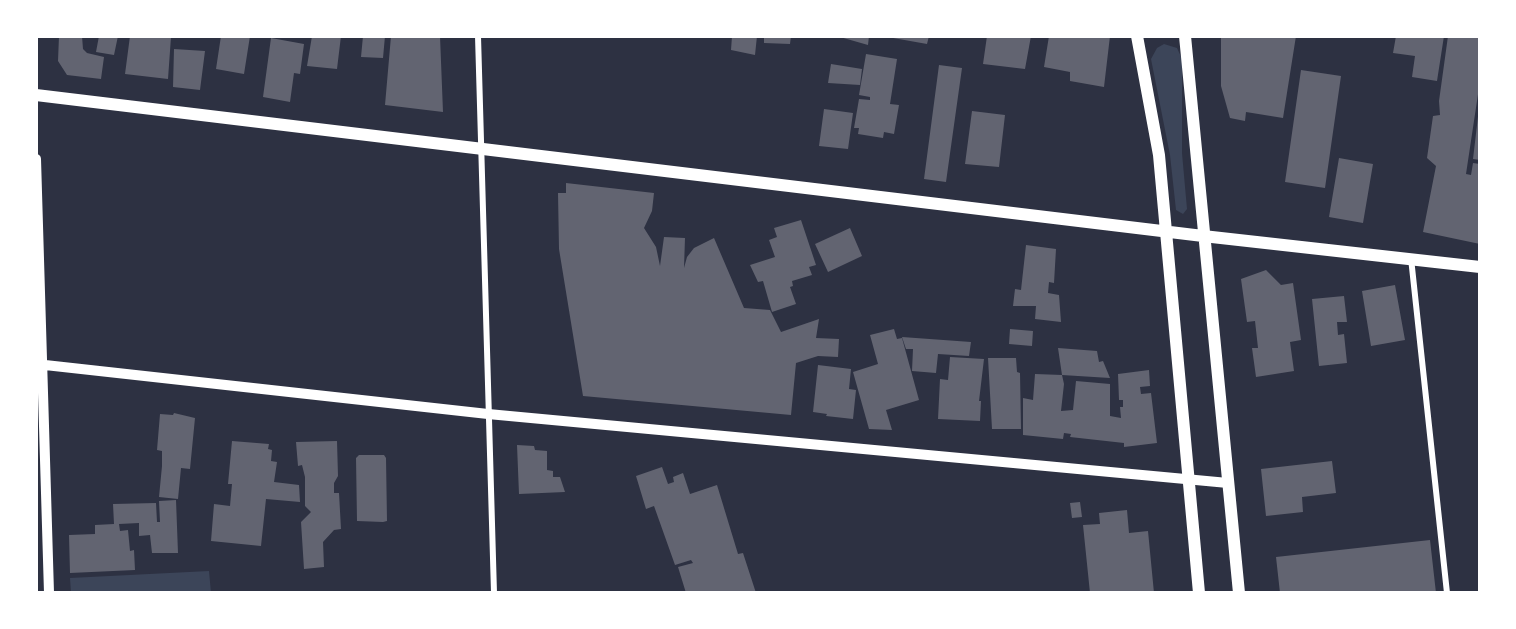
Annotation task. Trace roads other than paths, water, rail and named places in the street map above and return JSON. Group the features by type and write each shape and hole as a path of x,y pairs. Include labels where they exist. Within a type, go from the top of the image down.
{"main road":[{"path":"1146,36 1138,42 1159,155 1186,479 1198,593"},
{"path":"1183,37 1239,593"},
{"path":"36,94 1166,232 1480,267"}],"street":[{"path":"477,36 494,593"},
{"path":"36,159 40,364 50,593"},
{"path":"1410,258 1447,593"},
{"path":"40,364 488,414 1228,483"}]}
